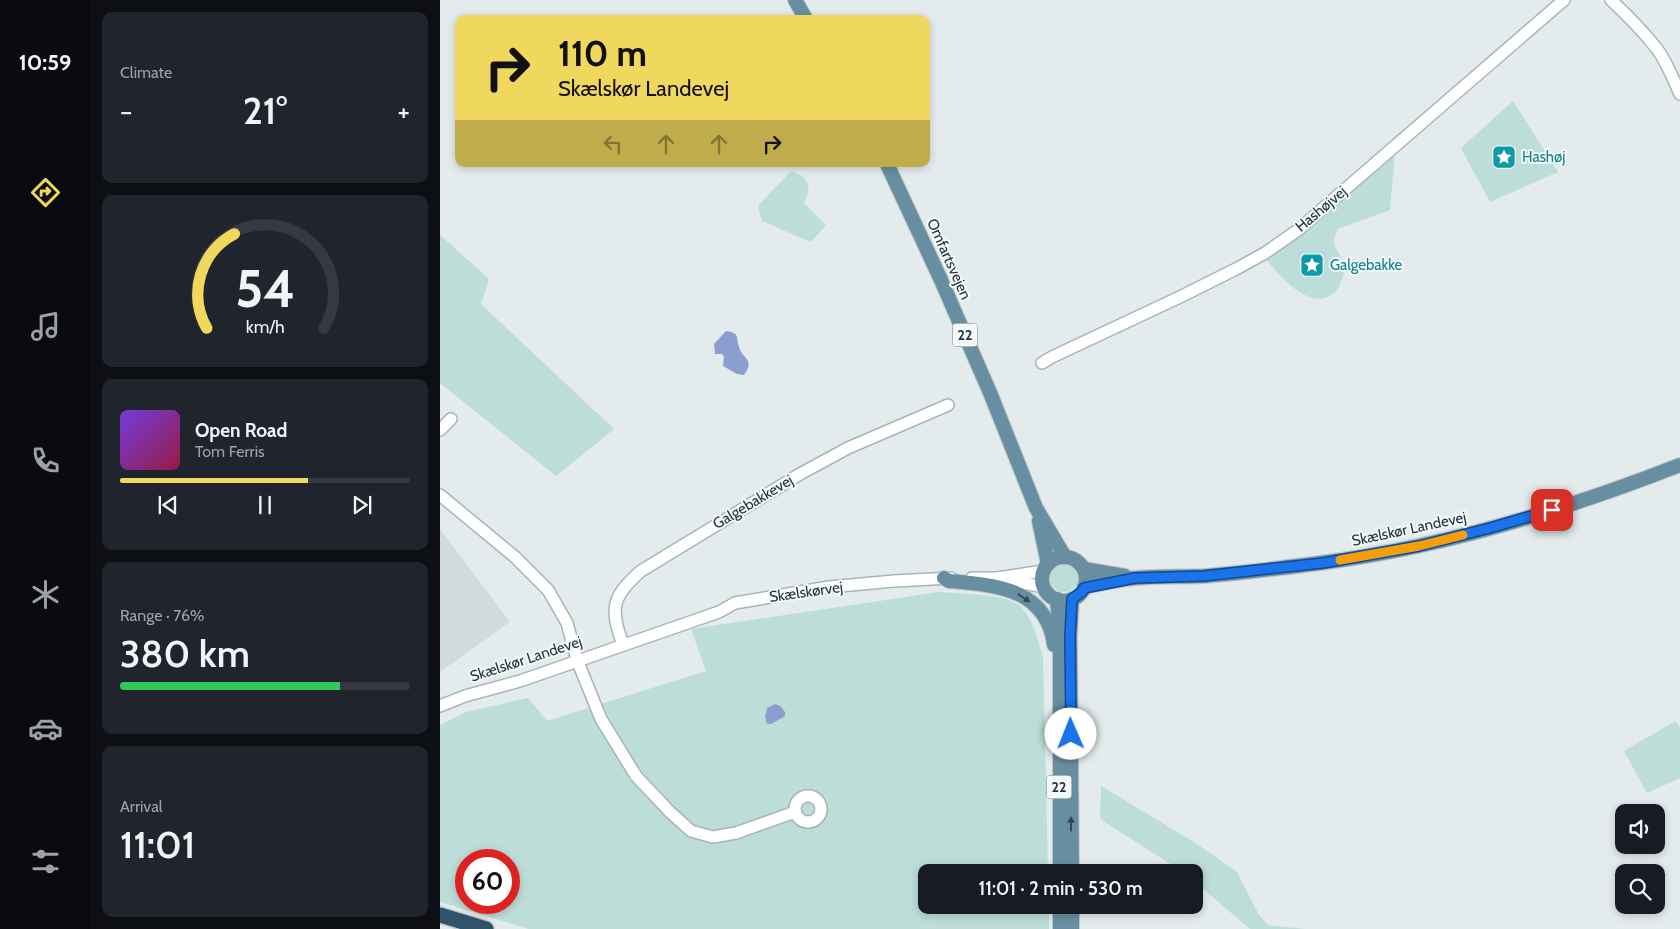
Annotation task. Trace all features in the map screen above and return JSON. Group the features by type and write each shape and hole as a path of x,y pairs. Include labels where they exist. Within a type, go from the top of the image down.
{"highway":[{"path":"440,915 486,929"},
{"path":"440,924 457,929"}],"main road":[{"path":"795,0 804,15"},
{"name":"Omfartsvejen","path":"887,167 945,289 991,395 1036,508 1065,557"},
{"name":"Skælskør Landevej","path":"1084,588 1135,578 1204,576 1323,563 1419,546 1568,506 1680,465"},
{"name":"Omfartsvejen","path":"1036,508 1046,567"},
{"path":"1046,567 1059,557 1065,557"},
{"name":"22","path":"1065,557 1076,560 1084,569"},
{"name":"22","path":"1044,587 1042,582 1046,567"},
{"path":"1044,587 1057,599 1072,599 1082,592 1084,588 1086,581 1084,569"},
{"name":"Skælskør Landevej","path":"1084,569 1135,578"},
{"path":"944,578 949,581 1007,588 1022,595 1039,610 1052,633 1059,702"},
{"name":"22","path":"1057,599 1060,635 1060,864"},
{"name":"22","path":"1072,599 1070,636 1072,864"},
{"path":"1060,914 1060,929"},
{"path":"1072,914 1072,929"}],"street":[{"name":"Hashøjvej","path":"1042,363 1182,296 1265,253 1298,230 1564,0"},
{"path":"1611,0 1658,50 1680,94"},
{"name":"Galgebakkevej","path":"623,645 616,626 614,613 619,595 626,584 641,571 800,474 848,448 948,405"},
{"path":"440,430 451,419"},
{"path":"440,495 515,557 548,590 567,623 577,660 601,719 636,776 691,831 714,837 736,834 795,812"},
{"name":"Skælskørvej","path":"997,578 1046,567"},
{"name":"Skælskørvej","path":"623,645 719,612 734,603 829,587 944,578 997,578 1044,587"},
{"name":"Skælskør Landevej","path":"440,706 465,696 520,681 623,645"}],"shaded area":[{"path":"440,529 510,622 440,672"}],"green space":[{"path":"1513,101 1558,172 1490,202 1461,148"},
{"path":"1395,153 1390,210 1338,229 1333,242 1346,268 1337,290 1328,297 1318,299 1307,296 1297,290 1265,258"},
{"path":"791,171 808,183 808,192 804,203 826,225 811,242 762,221 758,206"},
{"path":"440,235 489,279 481,304 614,429 556,476 440,383"},
{"path":"1064,564 1074,568 1078,578 1074,588 1064,592 1054,588 1050,578 1054,568"},
{"path":"939,592 995,597 1016,603 1026,613 1033,625 1043,658 1048,864 918,864 918,914 1049,914 1049,929 529,929 480,914 520,914 520,849 455,849 455,907 440,902 440,725 466,712 528,698 547,721 706,671 691,629"},
{"path":"1676,721 1680,728 1680,778 1647,793 1624,751"},
{"path":"1101,786 1197,844 1237,872 1259,915 1268,925 1305,929 1250,929 1203,889 1203,864 1170,864 1100,819"}],"water":[{"path":"726,331 735,334 739,347 747,359 749,366 744,375 737,374 723,366 724,357 722,354 715,354 714,344"},
{"path":"775,704 780,706 785,712 785,716 771,724 767,724 765,717 767,708"}],"slow traffic":[{"path":"1340,560 1419,546 1463,535"}],"place":[{"name":"Hashøj","path":"1504,157"},
{"name":"Galgebakke","path":"1312,265"}],"route":[{"path":"1071,734 1070,636 1072,599 1082,592 1084,588 1135,578 1204,576 1323,563 1419,546 1552,510"}]}
